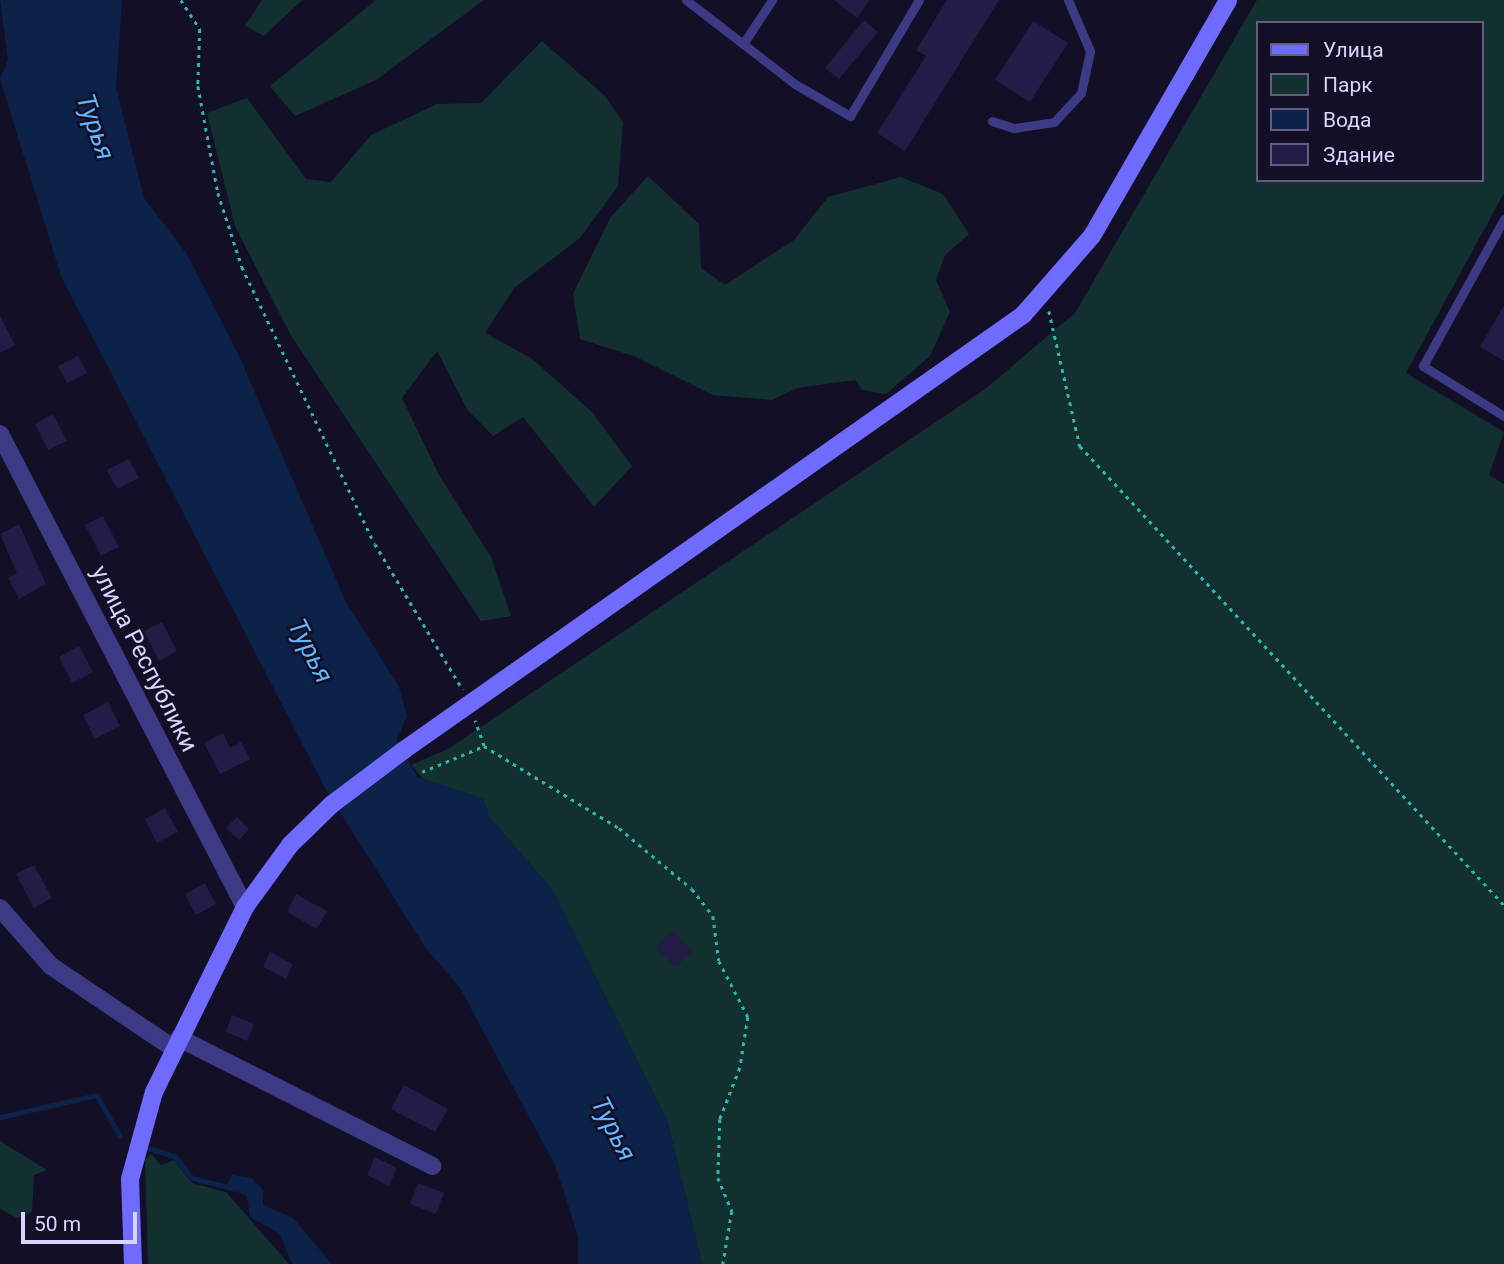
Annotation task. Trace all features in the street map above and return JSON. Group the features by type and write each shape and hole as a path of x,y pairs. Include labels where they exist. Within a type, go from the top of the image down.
{"main road":[{"path":"133,1264 129,1205 136,1148 176,1043 245,907 290,845 331,805 404,750 964,361 1045,293 1091,236 1228,0"}],"street":[{"name":"улица Республики","path":"0,434 245,907"},
{"path":"0,908 51,966 176,1043 432,1166"}],"lane":[{"path":"686,0 743,44 850,116 919,0"},
{"path":"743,44 772,0"},
{"path":"992,121 1014,128 1054,122 1081,93 1090,51 1068,0"},
{"path":"1504,219 1423,366 1504,416"}],"path":[{"path":"181,0 200,29 198,86 218,193 242,267 375,544 473,703 484,746 619,828 692,889 713,916 719,961 748,1017 740,1068 720,1119 718,1178 732,1211 723,1264"},
{"path":"1045,293 1080,446 1504,905"},
{"path":"422,772 484,746"}],"green space":[{"path":"262,0 302,0 264,36 245,26"},
{"path":"376,0 484,0 376,80 295,116 270,86"},
{"path":"1257,0 1504,0 1504,193 1406,373 1504,432 1489,475 1504,484 1504,1264 702,1264 667,1120 552,889 489,817 483,798 428,784 411,765 448,749 985,389 1075,313"},
{"path":"542,41 605,96 623,122 618,186 580,238 514,288 485,333 531,358 592,412 632,466 594,507 523,417 493,436 467,409 437,351 402,398 439,475 491,557 511,616 481,621 290,334 235,226 207,113 247,98 306,179 331,182 371,135 437,104 481,103"},
{"path":"648,176 699,224 701,268 725,285 794,240 828,197 901,177 943,194 969,234 945,255 936,280 950,312 930,356 886,394 862,390 855,380 797,388 772,400 713,395 636,357 580,339 573,294 610,218"},
{"path":"0,1141 47,1170 34,1175 32,1212 17,1218 0,1209"},
{"path":"151,1154 161,1165 174,1160 192,1183 226,1192 289,1264 148,1264 145,1160"}],"water":[{"name":"Турья","path":"0,0 122,0 116,88 144,198 187,254 240,358 345,600 399,687 407,716 396,742 418,777 483,798 489,817 552,889 667,1120 702,1264 578,1264 578,1236 555,1165 460,988 425,947 325,788 61,276 0,79 8,60"},
{"path":"232,1175 251,1178 263,1190 263,1205 293,1218 332,1264 292,1264 280,1234 250,1217 247,1197 227,1185"}],"building":[{"path":"834,0 870,0 857,18"},
{"path":"947,0 999,0 905,151 877,133 926,56 916,50"},
{"path":"864,20 878,32 839,79 825,68"},
{"path":"1033,21 1068,43 1030,102 995,80"},
{"path":"1504,305 1504,361 1480,347"},
{"path":"0,316 15,345 0,353"},
{"path":"78,356 87,373 67,383 58,366"},
{"path":"53,414 67,441 48,450 35,424"},
{"path":"129,459 139,478 117,489 107,470"},
{"path":"103,516 119,547 101,556 85,525"},
{"path":"19,524 46,584 19,599 8,578 17,573 0,534"},
{"path":"162,622 177,651 159,661 144,631"},
{"path":"79,646 93,672 72,683 59,657"},
{"path":"108,702 120,726 95,739 83,715"},
{"path":"223,733 230,748 241,742 250,759 220,774 204,743"},
{"path":"165,808 178,832 157,843 145,819"},
{"path":"237,817 249,829 239,840 226,828"},
{"path":"34,865 52,898 34,908 16,874"},
{"path":"205,883 216,904 196,915 185,894"},
{"path":"296,894 327,911 317,929 287,912"},
{"path":"673,931 692,952 675,967 656,947"},
{"path":"270,952 293,964 286,979 263,967"},
{"path":"232,1015 254,1024 247,1041 226,1032"},
{"path":"404,1085 448,1109 435,1132 391,1109"},
{"path":"375,1157 397,1168 389,1186 367,1175"},
{"path":"418,1183 444,1193 436,1214 410,1204"}],"waterway":[{"path":"0,1117 97,1095 120,1136"},
{"path":"148,1148 175,1156 192,1178 236,1189"}]}
